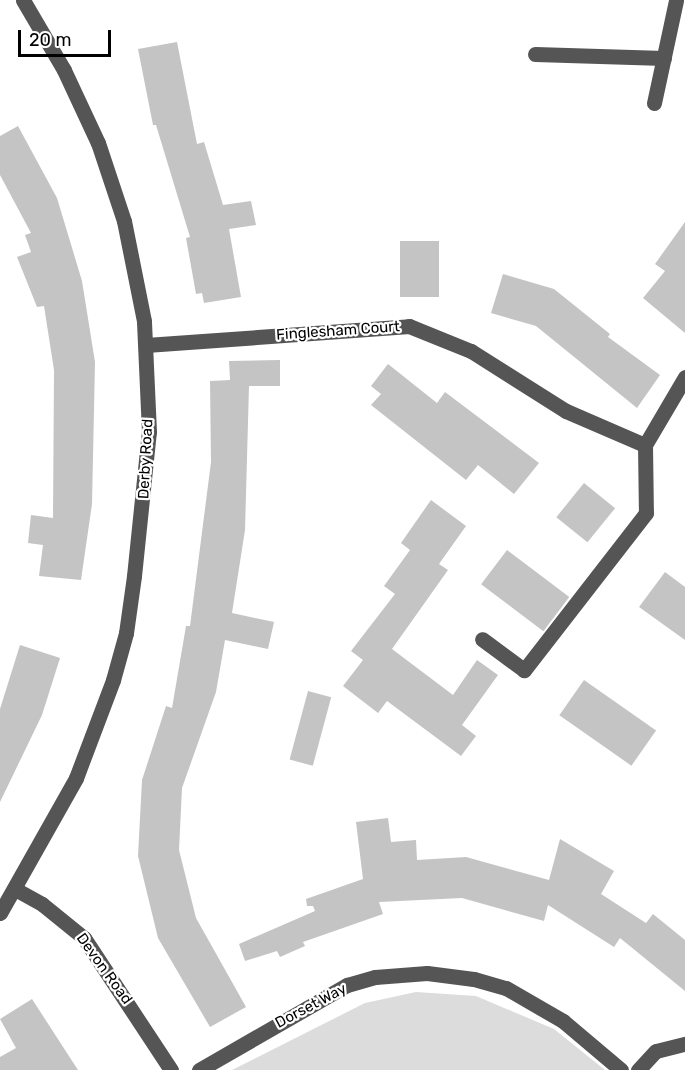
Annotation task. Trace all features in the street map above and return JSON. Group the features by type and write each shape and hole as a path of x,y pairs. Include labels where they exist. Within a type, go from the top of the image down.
{"street":[{"name":"Derby Road","path":"0,913 76,778 113,680 126,633 146,486 149,422 146,345 134,259 102,154 64,70 23,0"},
{"path":"654,103 676,0"},
{"path":"535,54 664,58"},
{"name":"Finglesham Court","path":"146,345 409,326 471,351 566,411 645,445"},
{"path":"483,639 524,669 646,513 645,445 685,378"},
{"name":"Devon Road","path":"15,889 42,904 84,938 171,1070"},
{"name":"Dorset Way","path":"199,1070 346,985 375,977 427,973 474,979 506,988 563,1021 621,1070"},
{"path":"638,1070 656,1051 685,1044"}],"shaded area":[{"path":"416,992 476,996 554,1029 605,1070 232,1070 365,1003"}],"building":[{"path":"177,42 197,144 204,142 223,205 251,201 256,225 229,229 241,297 204,303 202,293 196,294 186,238 190,237 156,125 153,125 138,49"},
{"path":"18,126 57,198 82,281 95,362 92,504 81,580 39,576 43,545 28,543 31,515 53,518 54,370 44,306 37,307 17,257 31,252 25,235 31,233 0,175 0,136"},
{"path":"685,222 685,333 643,298 665,271 655,264"},
{"path":"400,241 439,241 439,297 400,297"},
{"path":"503,274 554,289 610,334 608,337 660,375 637,408 536,326 491,313"},
{"path":"280,360 280,386 249,386 245,530 232,613 274,622 268,649 225,640 216,692 182,788 179,850 196,918 246,1007 210,1027 158,938 138,856 142,780 166,706 172,708 186,626 190,626 211,462 210,381 230,380 229,361"},
{"path":"388,364 437,403 445,392 539,463 514,494 478,465 466,480 371,405 381,394 371,386"},
{"path":"584,483 615,508 587,542 556,517"},
{"path":"431,500 466,526 439,564 448,570 392,649 453,695 477,660 498,675 462,725 476,736 461,756 387,701 378,713 343,686 363,660 351,651 395,594 384,586 410,550 401,543"},
{"path":"507,550 569,597 543,631 481,584"},
{"path":"665,572 685,587 685,640 639,607"},
{"path":"20,645 60,658 42,715 0,802 0,709"},
{"path":"584,680 656,730 631,766 559,715"},
{"path":"308,691 331,697 313,766 290,760"},
{"path":"388,818 391,842 416,840 417,860 466,857 549,880 560,839 614,871 601,894 646,923 653,914 685,940 685,991 620,938 614,947 548,905 544,921 462,898 379,902 383,914 303,942 305,946 280,957 277,951 245,961 239,944 315,911 313,906 307,906 306,899 363,879 356,822"},
{"path":"32,999 78,1070 0,1070 0,1057 16,1048 0,1019"}]}
